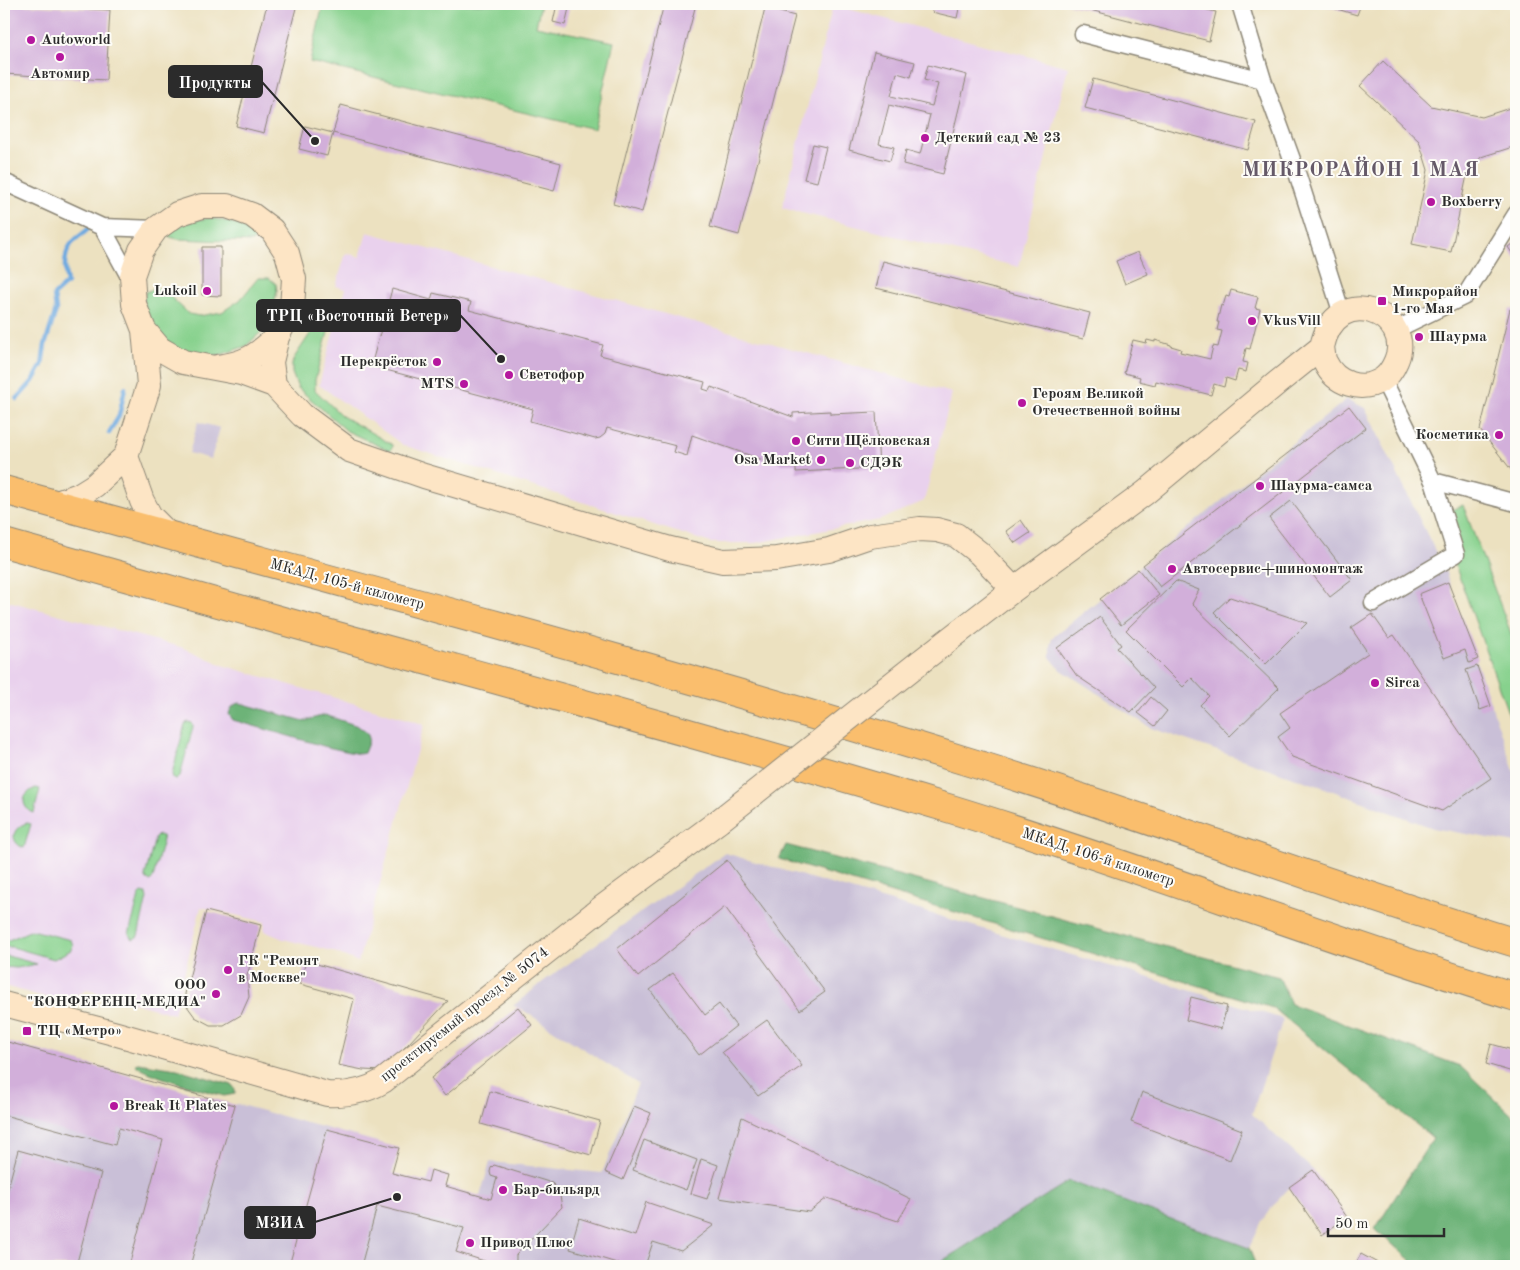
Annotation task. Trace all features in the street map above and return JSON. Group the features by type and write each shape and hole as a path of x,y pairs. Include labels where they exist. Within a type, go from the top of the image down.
{"highway":[{"name":"МКАД, 105-й километр","path":"4,490 690,680 968,761 1146,819 1436,919 1516,943"},
{"name":"МКАД, 106-й километр","path":"4,543 276,620 676,729 953,810 1129,867 1421,968 1516,996"}],"street":[{"path":"1240,4 1263,80 1298,176 1342,314"},
{"path":"1083,34 1263,80"},
{"path":"4,182 102,227 156,229"},
{"path":"54,504 79,495 96,485 126,456 149,385 144,330 134,304 132,276 140,250 156,229 177,214 202,206 227,206 252,215 272,230 287,253 294,280 292,307 277,337 271,362 274,385"},
{"path":"1395,330 1465,296 1516,214"},
{"path":"102,227 133,284"},
{"path":"1357,309 1372,311 1385,318 1395,330 1399,343 1398,356 1393,369 1383,379 1370,385 1356,386 1343,382 1332,373 1324,361 1322,347 1325,334 1332,322 1342,314 1357,309"},
{"path":"144,330 160,349 182,362 241,373 274,385 302,415 349,450 424,476 670,549 723,561 776,559 829,550 870,536 920,529 937,530 956,535 979,553 1012,590"},
{"path":"212,368 237,365 259,354 277,337"},
{"name":"проектируемый проезд № 5074","path":"4,1004 327,1094 342,1095 372,1088 383,1082 598,910 719,821 1012,590 1145,493 1322,347"},
{"path":"149,385 182,362"},
{"path":"1373,603 1456,554 1433,481 1383,379"},
{"path":"126,456 142,501 150,516 169,535"},
{"path":"1433,481 1516,503"}],"shaded area":[{"name":"Детский сад № 23","path":"833,5 1068,67 1019,267 782,208"},
{"path":"367,232 952,393 924,501 880,520 755,543 711,543 403,445 319,385 345,289 336,286 346,253 360,257"},
{"path":"1347,399 1365,408 1446,573 1516,777 1516,843 1433,828 1325,788 1151,728 1060,669 1050,657 1052,638"},
{"path":"198,422 220,428 211,459 189,453"},
{"path":"4,600 184,648 225,666 424,725 358,962 332,951 283,939 264,931 265,922 201,907 174,1014 87,990 63,1002 4,986"},
{"path":"725,853 1283,1019 1252,1114 1313,1170 1347,1217 1322,1235 1289,1188 1262,1221 1249,1248 1069,1181 934,1266 4,1266 4,1041 399,1148 393,1173 427,1182 431,1170 447,1175 445,1186 480,1196 490,1162 602,1173 638,1084 518,1007 513,1006 544,981"}],"green space":[{"path":"323,4 541,4 536,26 614,42 594,129 310,62"},
{"path":"210,218 241,226 247,229 255,238 252,242 177,239 168,235 169,232 184,224"},
{"path":"258,278 269,278 276,284 277,291 272,314 260,333 246,346 220,355 197,355 179,349 164,340 143,309 145,292 157,288 163,290 189,314 199,316 222,312 240,300"},
{"path":"324,326 329,329 315,380 315,390 342,416 391,444 393,446 390,451 347,431 298,388 292,373 294,358 314,328"},
{"path":"1463,505 1516,647 1516,735 1454,562 1447,512"},
{"path":"240,703 304,721 325,715 358,726 367,733 368,743 364,753 359,754 327,747 233,720 229,714 234,706"},
{"path":"188,722 192,723 193,727 180,776 177,779 173,778 172,774 185,724"},
{"path":"40,789 34,813 26,807 24,800 31,790"},
{"path":"27,823 31,824 24,848 16,842 14,835 18,828"},
{"path":"158,835 162,836 163,840 153,878 150,881 145,876 155,838"},
{"path":"786,845 1279,977 1291,1004 1460,1066 1516,1119 1516,1266 1417,1266 1375,1229 1433,1138 1273,1008 779,859"},
{"path":"142,893 146,894 147,898 138,936 134,939 129,934 139,896"},
{"path":"32,930 71,940 73,945 71,950 54,959 12,947 4,947 4,942"},
{"path":"4,955 37,964 17,968 4,967"},
{"path":"135,1064 177,1069 232,1085 235,1089 235,1094 224,1096 176,1082 150,1073"},
{"path":"1069,1181 1249,1248 1256,1266 934,1266"}],"building":[{"path":"4,4 110,10 106,80 4,74"},
{"path":"267,4 297,4 264,133 236,126"},
{"path":"557,4 570,4 565,25 553,22"},
{"path":"664,4 696,4 642,212 613,204"},
{"path":"934,4 960,4 957,18 932,12"},
{"path":"1067,4 1183,4 1216,12 1209,41"},
{"path":"1320,4 1361,4 1357,15"},
{"path":"765,8 795,16 739,235 710,227"},
{"path":"874,52 915,62 911,77 897,73 891,96 932,106 938,84 924,80 928,65 967,75 943,174 903,164 906,150 920,154 930,115 889,105 879,144 894,147 890,161 849,150"},
{"path":"1383,61 1431,106 1482,117 1516,106 1516,146 1481,157 1467,175 1451,252 1412,244 1428,170 1419,141 1360,86"},
{"path":"1093,79 1256,122 1248,150 1085,108"},
{"path":"341,105 561,163 554,191 333,133"},
{"path":"305,126 333,133 327,156 299,149"},
{"path":"813,144 826,147 817,182 804,179"},
{"path":"1516,241 1516,259 1508,247"},
{"path":"202,247 221,247 221,296 202,295"},
{"path":"1138,252 1148,274 1125,284 1116,261"},
{"path":"883,261 1090,313 1083,339 876,288"},
{"path":"392,289 431,300 433,293 471,302 469,310 603,345 600,355 705,382 703,389 709,391 711,387 793,417 793,413 830,411 830,414 876,412 879,468 796,472 796,464 781,464 767,458 766,461 692,435 687,456 674,452 676,446 607,428 605,434 595,439 530,421 533,409 371,366"},
{"path":"1231,290 1258,297 1255,308 1260,309 1250,349 1246,348 1243,362 1248,363 1246,372 1238,370 1235,381 1226,378 1224,387 1214,384 1211,395 1156,381 1155,385 1139,381 1140,377 1124,373 1133,340 1146,343 1147,340 1155,342 1155,340 1181,349 1180,352 1210,359 1213,346 1218,347 1222,331 1217,330 1221,305 1223,306 1226,296 1229,297"},
{"path":"1510,309 1516,310 1516,476 1480,430"},
{"path":"1349,406 1366,428 1160,587 1143,565"},
{"path":"1291,501 1352,580 1330,597 1269,518"},
{"path":"1021,520 1030,533 1015,543 1006,531"},
{"path":"1138,569 1159,595 1121,625 1100,599"},
{"path":"1176,581 1199,590 1192,604 1279,688 1230,736 1200,705 1209,696 1192,678 1183,687 1126,630"},
{"path":"1448,582 1478,659 1469,663 1465,650 1444,658 1419,594"},
{"path":"1230,597 1307,623 1266,664 1214,612"},
{"name":"Sirca","path":"1372,614 1389,638 1394,635 1491,778 1442,811 1292,757 1278,737 1290,728 1280,713 1368,653 1351,628"},
{"path":"1100,617 1121,645 1117,648 1154,688 1131,712 1077,676 1057,648"},
{"path":"1477,666 1491,706 1480,710 1466,670"},
{"path":"1151,697 1167,711 1155,726 1138,713"},
{"path":"727,860 825,992 800,1010 725,907 638,977 617,949"},
{"path":"206,911 261,925 247,976 249,997 241,1015 224,1025 210,1025 195,1017 187,1006 185,994"},
{"path":"306,961 448,1001 383,1071 363,1070 338,1065 354,999 300,984"},
{"path":"673,973 705,1015 719,1004 736,1026 699,1055 650,990"},
{"path":"1191,997 1227,1006 1221,1029 1186,1020"},
{"path":"518,1007 532,1025 445,1096 431,1078"},
{"path":"767,1020 802,1066 758,1096 722,1052"},
{"path":"4,1041 235,1105 190,1266 129,1266 163,1140 119,1128 115,1145 4,1115"},
{"path":"1491,1044 1516,1051 1516,1073 1486,1064"},
{"path":"490,1091 600,1121 591,1155 481,1124"},
{"path":"1142,1092 1242,1130 1230,1160 1131,1122"},
{"path":"634,1106 651,1113 623,1180 605,1172"},
{"path":"742,1117 911,1199 898,1221 827,1198 809,1212 719,1198"},
{"path":"327,1129 399,1148 392,1173 428,1182 431,1170 448,1175 445,1186 491,1199 497,1178 491,1176 490,1172 494,1165 552,1183 559,1190 562,1207 516,1255 516,1261 511,1266 505,1262 500,1266 456,1252 464,1228 377,1206 361,1266 289,1266"},
{"path":"644,1140 697,1160 686,1190 633,1170"},
{"path":"18,1150 101,1173 76,1266 4,1266 4,1203"},
{"path":"701,1159 718,1165 707,1199 691,1194"},
{"path":"1313,1170 1347,1217 1322,1235 1289,1187"},
{"path":"646,1202 714,1225 681,1251 653,1242 645,1266 627,1266 570,1249 579,1218 635,1236"},
{"path":"1361,1254 1383,1266 1354,1266"}],"waterway":[{"path":"17,399 33,381 42,365 45,345 56,310 54,295 67,283 65,267 66,255 70,245 89,228"},
{"path":"109,433 119,416 125,388"}],"place":[{"name":"Autoworld","path":"31,40"},
{"name":"Автомир","path":"60,57"},
{"name":"Детский сад № 23","path":"925,138"},
{"name":"Продукты","path":"315,141"},
{"name":"Boxberry","path":"1431,202"},
{"name":"Lukoil","path":"207,291"},
{"name":"Микрорайон 1-го Мая","path":"1382,301"},
{"name":"VkusVill","path":"1252,321"},
{"name":"Шаурма","path":"1419,337"},
{"name":"ТРЦ «Восточный Ветер»","path":"501,359"},
{"name":"Перекрёсток","path":"437,362"},
{"name":"Светофор","path":"509,375"},
{"name":"MTS","path":"464,384"},
{"name":"Героям Великой Отечественной войны","path":"1022,403"},
{"name":"Косметика","path":"1499,435"},
{"name":"Сити Щёлковская","path":"796,441"},
{"name":"Osa Market","path":"821,460"},
{"name":"СДЭК","path":"850,463"},
{"name":"Шаурма-самса","path":"1260,486"},
{"name":"Автосервис+шиномонтаж","path":"1172,569"},
{"name":"Sirca","path":"1375,683"},
{"name":"ГК \"Ремонт в Москве\"","path":"228,970"},
{"name":"ООО \"КОНФЕРЕНЦ-МЕДИА\"","path":"216,994"},
{"name":"ТЦ «Метро»","path":"27,1031"},
{"name":"Break It Plates","path":"114,1106"},
{"name":"Бар-бильярд","path":"503,1190"},
{"name":"МЗИА","path":"397,1197"},
{"name":"Привод Плюс","path":"470,1243"}],"district":[{"name":"МИКРОРАЙОН 1 МАЯ","path":"1361,171"}]}
